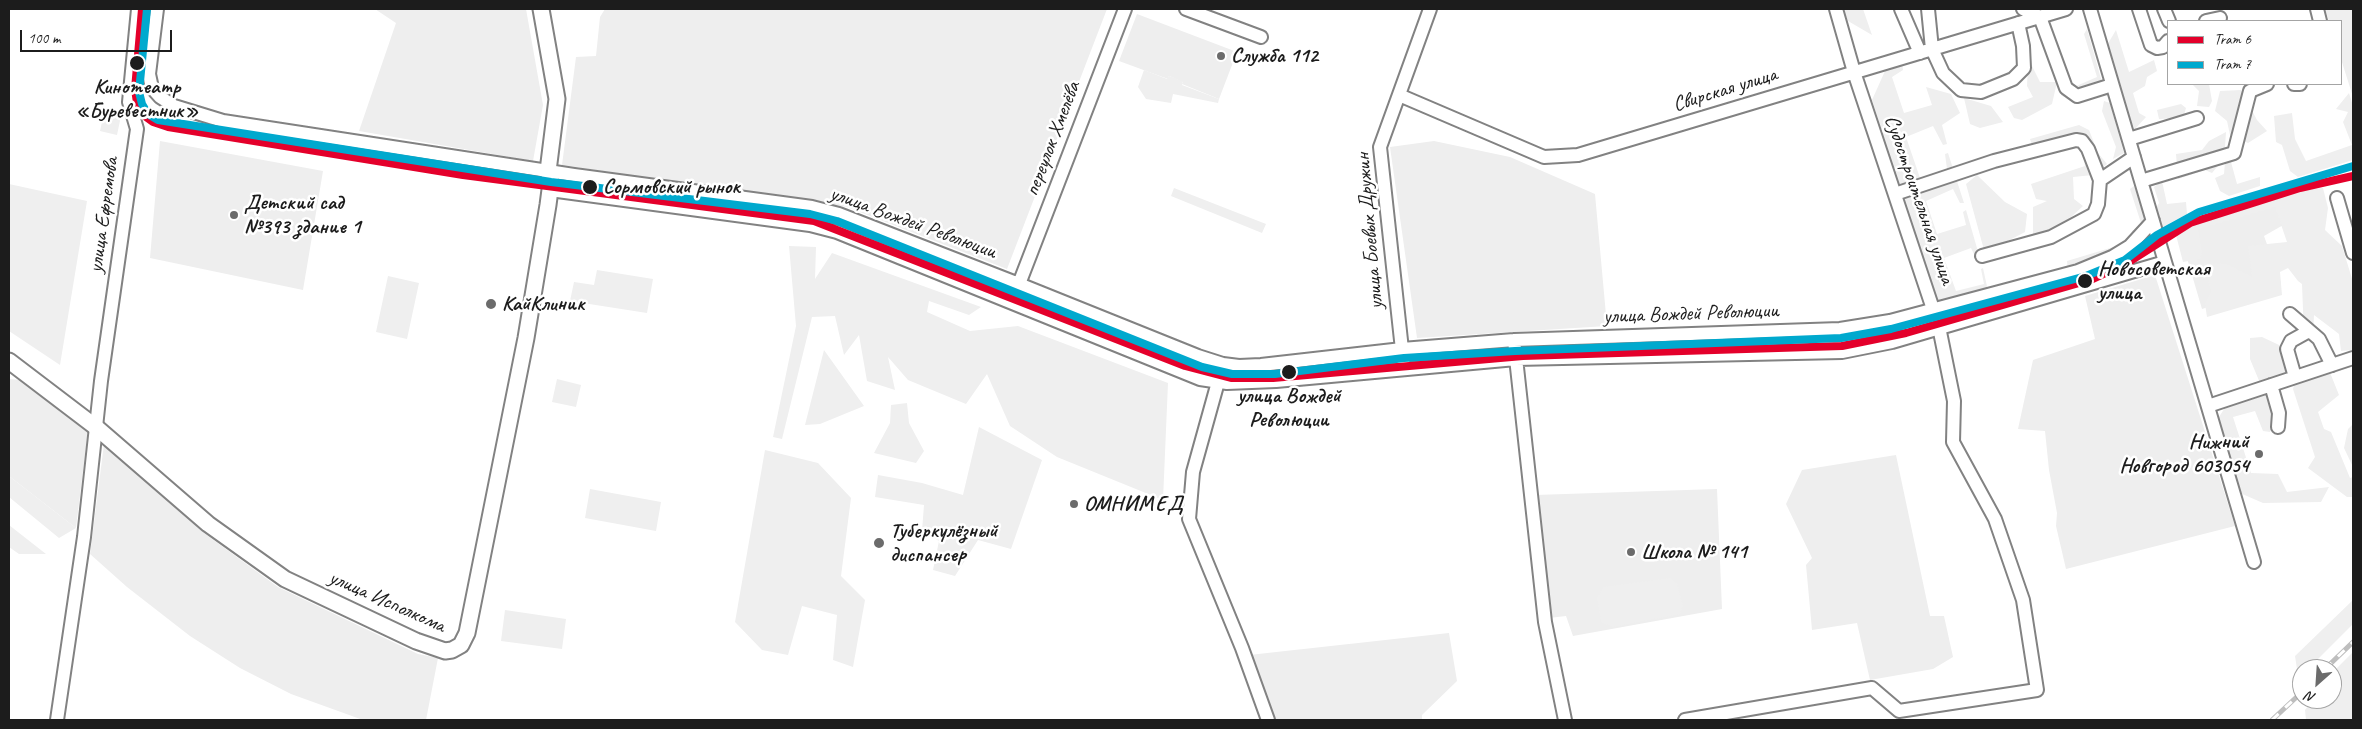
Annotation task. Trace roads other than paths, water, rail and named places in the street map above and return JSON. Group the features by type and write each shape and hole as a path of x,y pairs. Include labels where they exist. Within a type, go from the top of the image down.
{"street":[{"name":"улица Ефремова","path":"57,720 83,545 101,381 137,129 129,102 138,9"},
{"name":"улица Вождей Революции","path":"156,9 149,74 152,88 160,97 174,106 223,121 548,171 812,207 839,214 1223,364 1261,365 1402,349 1514,340 1840,329 1890,322 2087,268 2112,257 2130,246 2153,221"},
{"name":"улица Исполкома","path":"9,361 97,428 208,524 286,579 416,641 445,651 452,650 460,645 467,633 538,278 550,190 548,171 557,99 541,9"},
{"name":"переулок Хмелёва","path":"1019,284 1125,9"},
{"path":"1186,9 1261,37"},
{"name":"улица Боевых Дружин","path":"1404,368 1380,147 1430,9"},
{"name":"Судостроительная улица","path":"1685,720 1872,688 1899,710 2037,690 2023,600 1994,519 1952,442 1954,401 1940,327 1854,72 1836,9"},
{"path":"1901,9 1926,51 1943,73 1962,90 1981,92 2013,79 2024,68 2023,46 2018,23"},
{"path":"1926,51 1928,9"},
{"name":"Свирская улица","path":"1399,95 1544,157 1578,155 2018,23 2032,12 2066,9"},
{"path":"2090,9 2254,562"},
{"path":"2139,9 2151,45 2157,48 2167,42"},
{"path":"2032,12 2066,88 2077,96 2112,86"},
{"path":"2211,20 2220,18"},
{"path":"2141,181 2234,153 2250,90 2265,85"},
{"path":"2129,139 2198,118"},
{"path":"1895,194 1994,161 2076,140 2082,142 2088,149 2100,180 2098,204 2094,214 2051,237 1982,256"},
{"path":"2100,180 2134,156"},
{"name":"улица Вождей Революции","path":"550,190 793,222 837,232 1200,380 1217,382 1252,383 1516,359 1842,352 1892,342 2165,262"},
{"path":"2337,198 2353,252"},
{"path":"2290,314 2319,339 2332,365"},
{"path":"2295,377 2287,349 2291,341 2309,331"},
{"path":"1514,340 1545,622 1565,720"},
{"path":"2208,406 2353,358"},
{"path":"1223,364 1193,472 1189,519 1242,648 1268,720"},
{"path":"2271,385 2279,413 2278,427"}],"railway":[{"path":"2335,659 2353,642"},
{"path":"2272,720 2292,701"}],"tram line":[{"name":"6","path":"142,9 135,89 137,103 142,114 153,122 168,127 463,175 814,221 1185,366 1231,378 1273,378 1523,356 1842,346 1906,333 2093,279 2127,263 2190,223 2300,188 2353,176"},
{"name":"7","path":"147,9 139,92 142,104 148,114 158,120 551,182 810,214 837,221 1202,367 1232,374 1275,374 1404,358 1515,351 1841,338 1891,329 2086,276 2125,260 2157,235 2199,212 2353,166"}],"place":[{"name":"Служба 112","path":"1221,56"},
{"name":"Кинотеатр «Буревестник»","path":"137,63"},
{"name":"Сормовский рынок","path":"590,187"},
{"name":"Детский сад №393 здание 1","path":"234,215"},
{"name":"Новосоветская улица","path":"2085,281"},
{"name":"КайКлиник","path":"491,304"},
{"name":"улица Вождей Революции","path":"1289,372"},
{"name":"Нижний Новгород 603054","path":"2259,454"},
{"name":"ОМНИМЕД","path":"1074,504"},
{"name":"Туберкулёзный диспансер","path":"879,543"},
{"name":"Школа № 141","path":"1631,552"}]}
